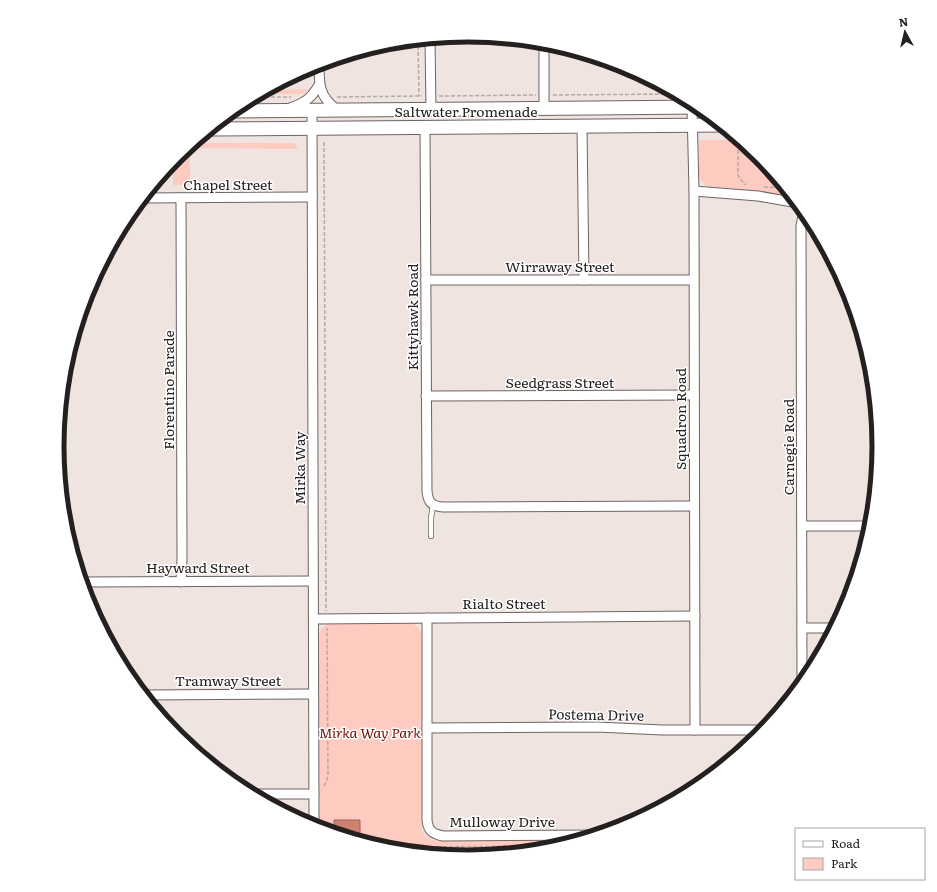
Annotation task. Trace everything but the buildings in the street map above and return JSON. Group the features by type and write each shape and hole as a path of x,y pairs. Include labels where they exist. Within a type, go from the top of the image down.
{"street":[{"path":"430,44 431,109"},
{"path":"544,49 544,102"},
{"path":"319,71 319,85 323,96 336,103"},
{"path":"284,110 312,97 319,85"},
{"name":"Saltwater Promenade","path":"244,110 312,110 336,103 431,109 544,102 688,107"},
{"name":"Mirka Way","path":"312,110 314,819"},
{"name":"Squadron Road","path":"695,111 692,125 694,190 695,730"},
{"name":"Saltwater Promenade","path":"218,129 714,125"},
{"path":"582,126 584,280"},
{"name":"Kittyhawk Road","path":"425,127 427,491 429,502 433,505"},
{"path":"694,190 758,196 790,202"},
{"name":"Chapel Street","path":"150,198 312,197"},
{"name":"Florentino Parade","path":"181,198 181,582"},
{"name":"Carnegie Road","path":"802,219 801,226 802,673"},
{"name":"Wirraway Street","path":"426,280 694,280"},
{"name":"Seedgrass Street","path":"426,396 694,395"},
{"path":"433,505 443,507 694,506"},
{"path":"802,526 865,526"},
{"name":"Hayward Street","path":"88,582 313,581"},
{"name":"Rialto Street","path":"314,619 695,616"},
{"name":"Mulloway Drive","path":"427,618 428,828 432,833 443,836 576,835"},
{"path":"802,628 829,628"},
{"name":"Tramway Street","path":"151,695 313,694"},
{"name":"Postema Drive","path":"428,728 597,727 662,730 756,730"},
{"path":"263,794 314,794"}],"lane":[{"name":"Kittyhawk Road","path":"431,536 430,518 433,505"}],"path":[{"path":"418,45 419,96"},
{"path":"336,103 419,96 544,102 667,95"},
{"path":"265,97 296,97"},
{"path":"324,142 328,774 324,786"},
{"path":"738,145 738,175 742,183 749,186"},
{"path":"762,187 779,188"},
{"path":"415,847 525,846"}],"green space":[{"path":"308,89 303,94 271,94 279,90"},
{"path":"733,140 754,160 785,196 751,190 706,186 701,181 699,176 699,141"},
{"path":"201,143 293,143 297,146 297,149 196,148"},
{"path":"190,153 190,185 173,185 173,171"},
{"name":"Mirka Way Park","path":"331,623 409,623 418,627 421,632 422,828 423,833 426,836 433,840 559,839 521,847 468,850 442,849 416,847 390,842 339,829 319,821 319,636 320,631 326,625"}],"shaded area":[{"path":"334,820 360,820 360,835 339,829 334,827"}]}
